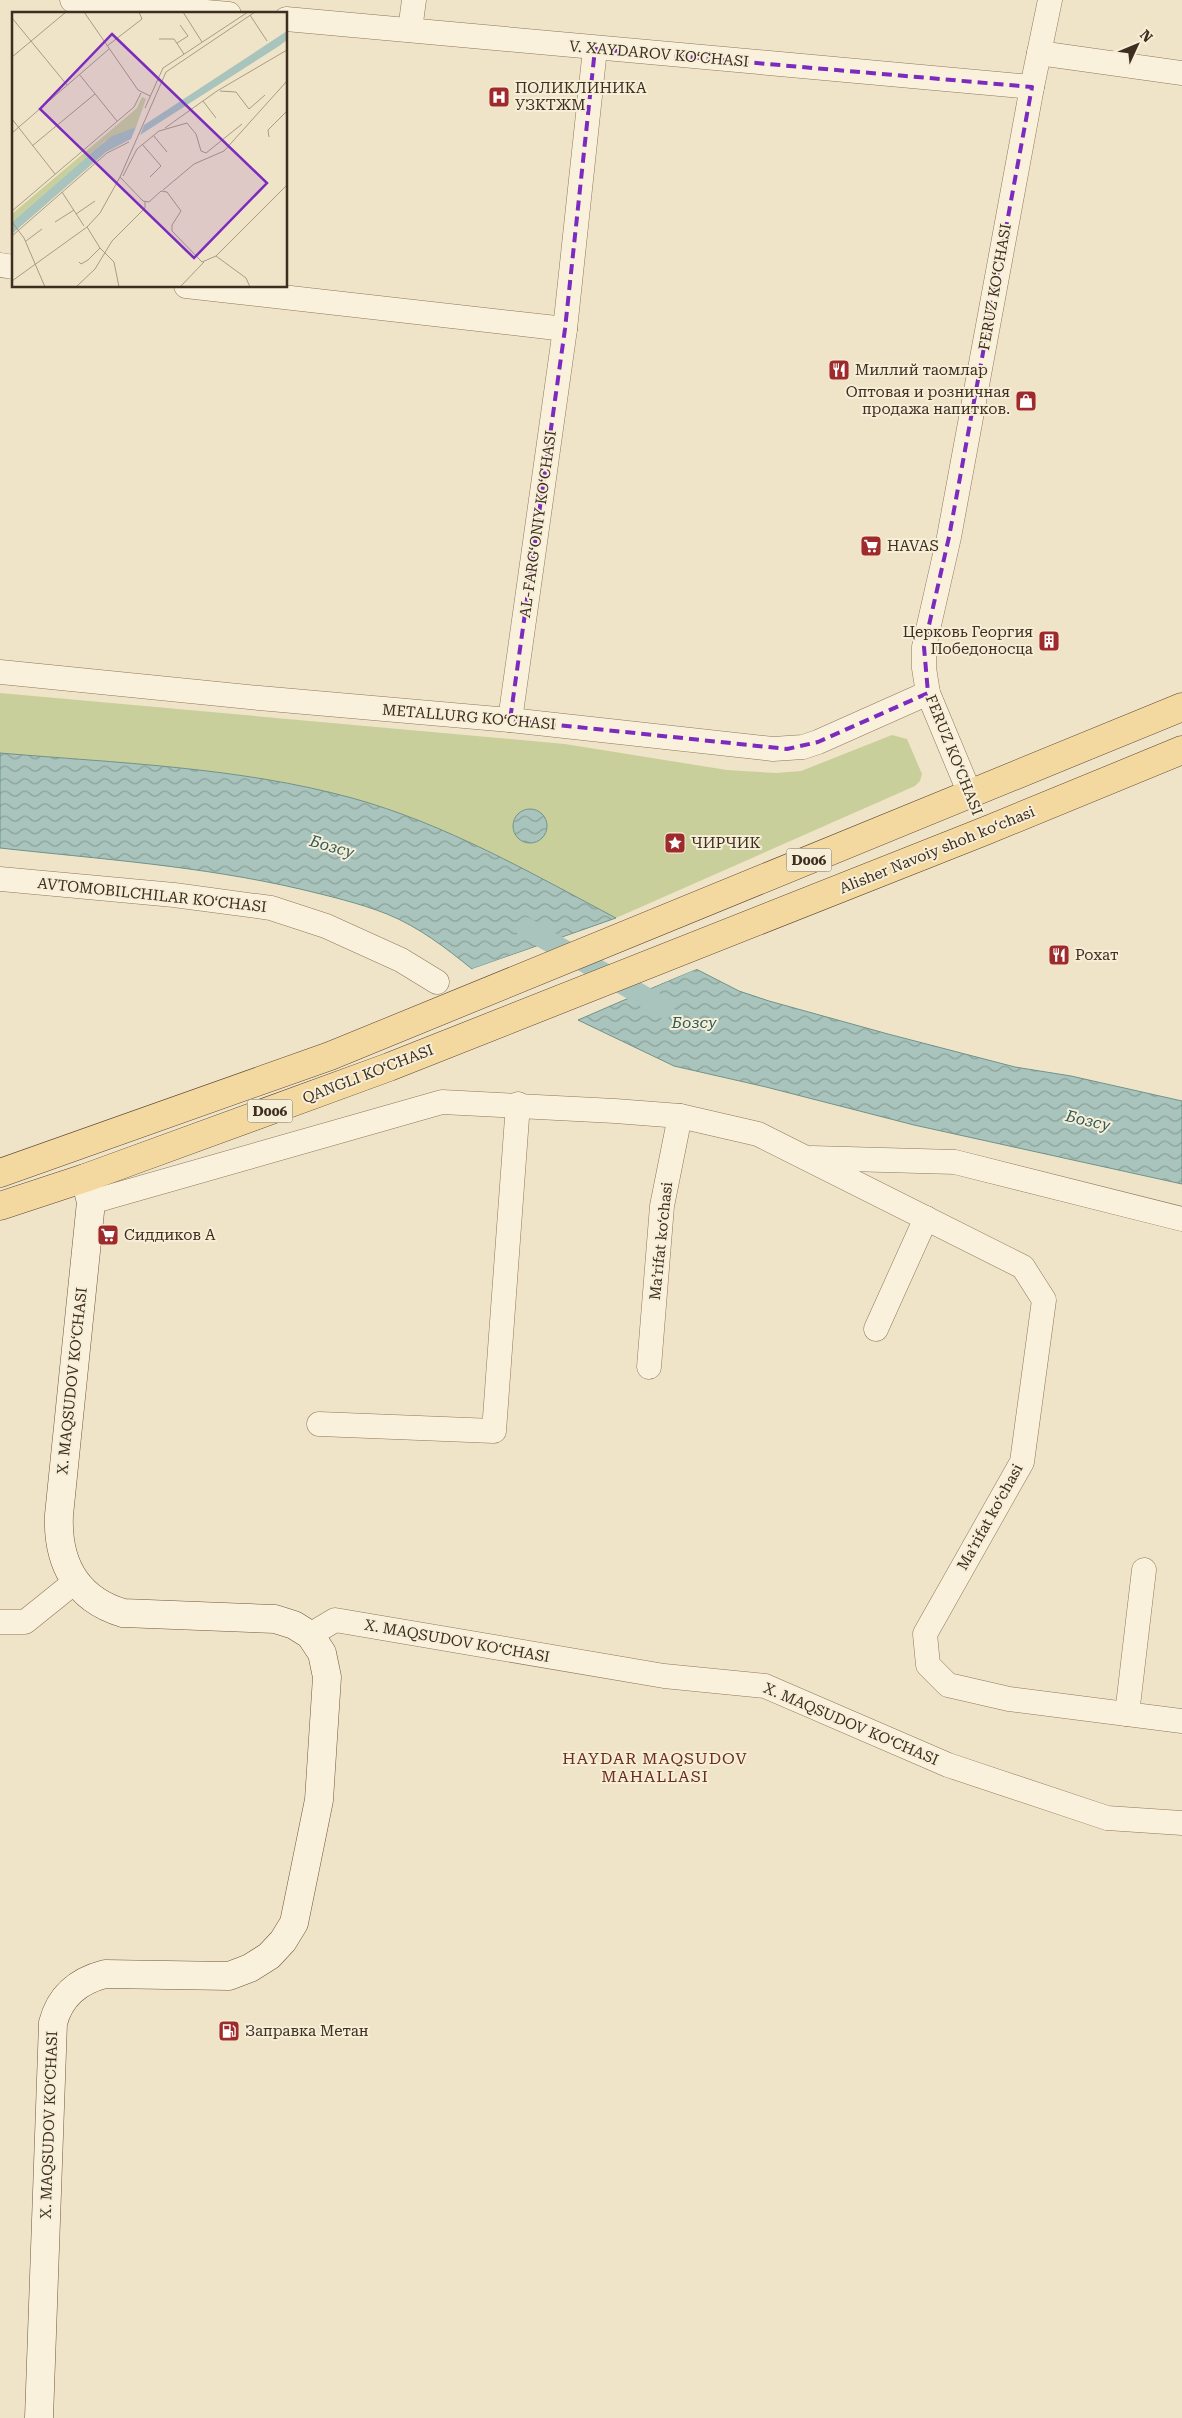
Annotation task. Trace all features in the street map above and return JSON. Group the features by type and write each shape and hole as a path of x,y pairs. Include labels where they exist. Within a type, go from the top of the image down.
{"main road":[{"name":"D006","path":"970,794 1182,707"},
{"name":"Alisher Navoiy shoh koʻchasi","path":"537,1009 985,831 1182,750"},
{"name":"FERUZ KO‘CHASI","path":"970,794 985,831"},
{"name":"QANGLI KO‘CHASI","path":"0,1173 330,1056 970,794"},
{"name":"QANGLI KO‘CHASI","path":"0,1206 88,1190 389,1067 537,1009"},
{"path":"75,1148 88,1190"}],"street":[{"path":"72,0 207,12"},
{"path":"410,30 414,0"},
{"name":"FERUZ KO‘CHASI","path":"970,794 928,693 924,668 924,647 949,537 1032,87 1050,0"},
{"name":"V. XAYDAROV KO‘CHASI","path":"288,19 595,49 1032,87"},
{"name":"AL-FARG‘ONIY KO‘CHASI","path":"510,720 565,329 595,49"},
{"path":"1039,53 1182,73"},
{"path":"204,288 565,329"},
{"name":"METALLURG KO‘CHASI","path":"0,672 259,698 510,720 758,749 787,749 818,742 928,693"},
{"name":"AVTOMOBILCHILAR KO‘CHASI","path":"0,878 174,895 272,908 326,926 401,960 437,982"},
{"name":"QANGLI KO‘CHASI","path":"88,1190 442,1102 518,1104 680,1116"},
{"path":"319,1424 494,1431 518,1104"},
{"name":"Maʼrifat ko‘chasi","path":"649,1367 662,1206 680,1116 758,1134 1023,1267 1044,1300 1022,1462 925,1634 928,1665 948,1685 1009,1699 1182,1721"},
{"path":"806,1158 955,1162 1182,1219"},
{"name":"X. MAQSUDOV KO‘CHASI","path":"39,2418 53,2023 59,2004 70,1991 96,1976 105,1974 229,1976 260,1963 277,1949 294,1923 319,1800 327,1677 322,1653 310,1635 294,1625 275,1620 123,1613 106,1608 91,1599 76,1581 64,1560 58,1522 88,1190"},
{"path":"876,1329 926,1218"},
{"path":"1127,1714 1144,1570"},
{"path":"0,1622 25,1622 76,1581"},
{"name":"X. MAQSUDOV KO‘CHASI","path":"310,1635 335,1620 664,1676 765,1686 948,1765 1107,1818 1182,1823"}],"highlighted area":[{"path":"595,49 1032,87 949,537 924,647 928,693 818,742 787,749 510,720 565,329"}],"green space":[{"path":"0,693 565,744 727,770 776,773 801,771 892,735 907,739 922,774 920,781 915,786 616,918 520,867 421,821 352,798 265,779 221,773 133,763 0,753"}],"water":[{"path":"0,753 133,763 221,773 265,779 352,798 421,821 487,851 616,918 472,969 432,938 399,919 366,906 333,897 225,874 0,848"},
{"path":"530,809 542,814 547,826 542,838 530,843 518,838 513,826 518,814"},
{"name":"Бозсу","path":"696,969 739,991 888,1034 1015,1067 1071,1076 1182,1101 1182,1184 914,1125 766,1087 674,1066 578,1020"}],"pier":[{"path":"619,918 617,921 475,971 472,969"},
{"path":"695,967 699,968 575,1019 577,1018"}],"waterway":[{"name":"Бозсу","path":"526,928 664,1008"}],"place":[{"name":"ПОЛИКЛИНИКА УЗКТЖМ","path":"499,97"},
{"name":"Миллий таомлар","path":"839,370"},
{"name":"Оптовая и розничная продажа напитков.","path":"1026,401"},
{"name":"HAVAS","path":"871,546"},
{"name":"Церковь Георгия Победоносца","path":"1049,641"},
{"name":"ЧИРЧИК","path":"675,843"},
{"name":"Рохат","path":"1059,955"},
{"name":"Сиддиков А","path":"108,1235"},
{"name":"Заправка Метан","path":"229,2031"}],"district":[{"name":"HAYDAR MAQSUDOV MAHALLASI","path":"655,1767"}]}
